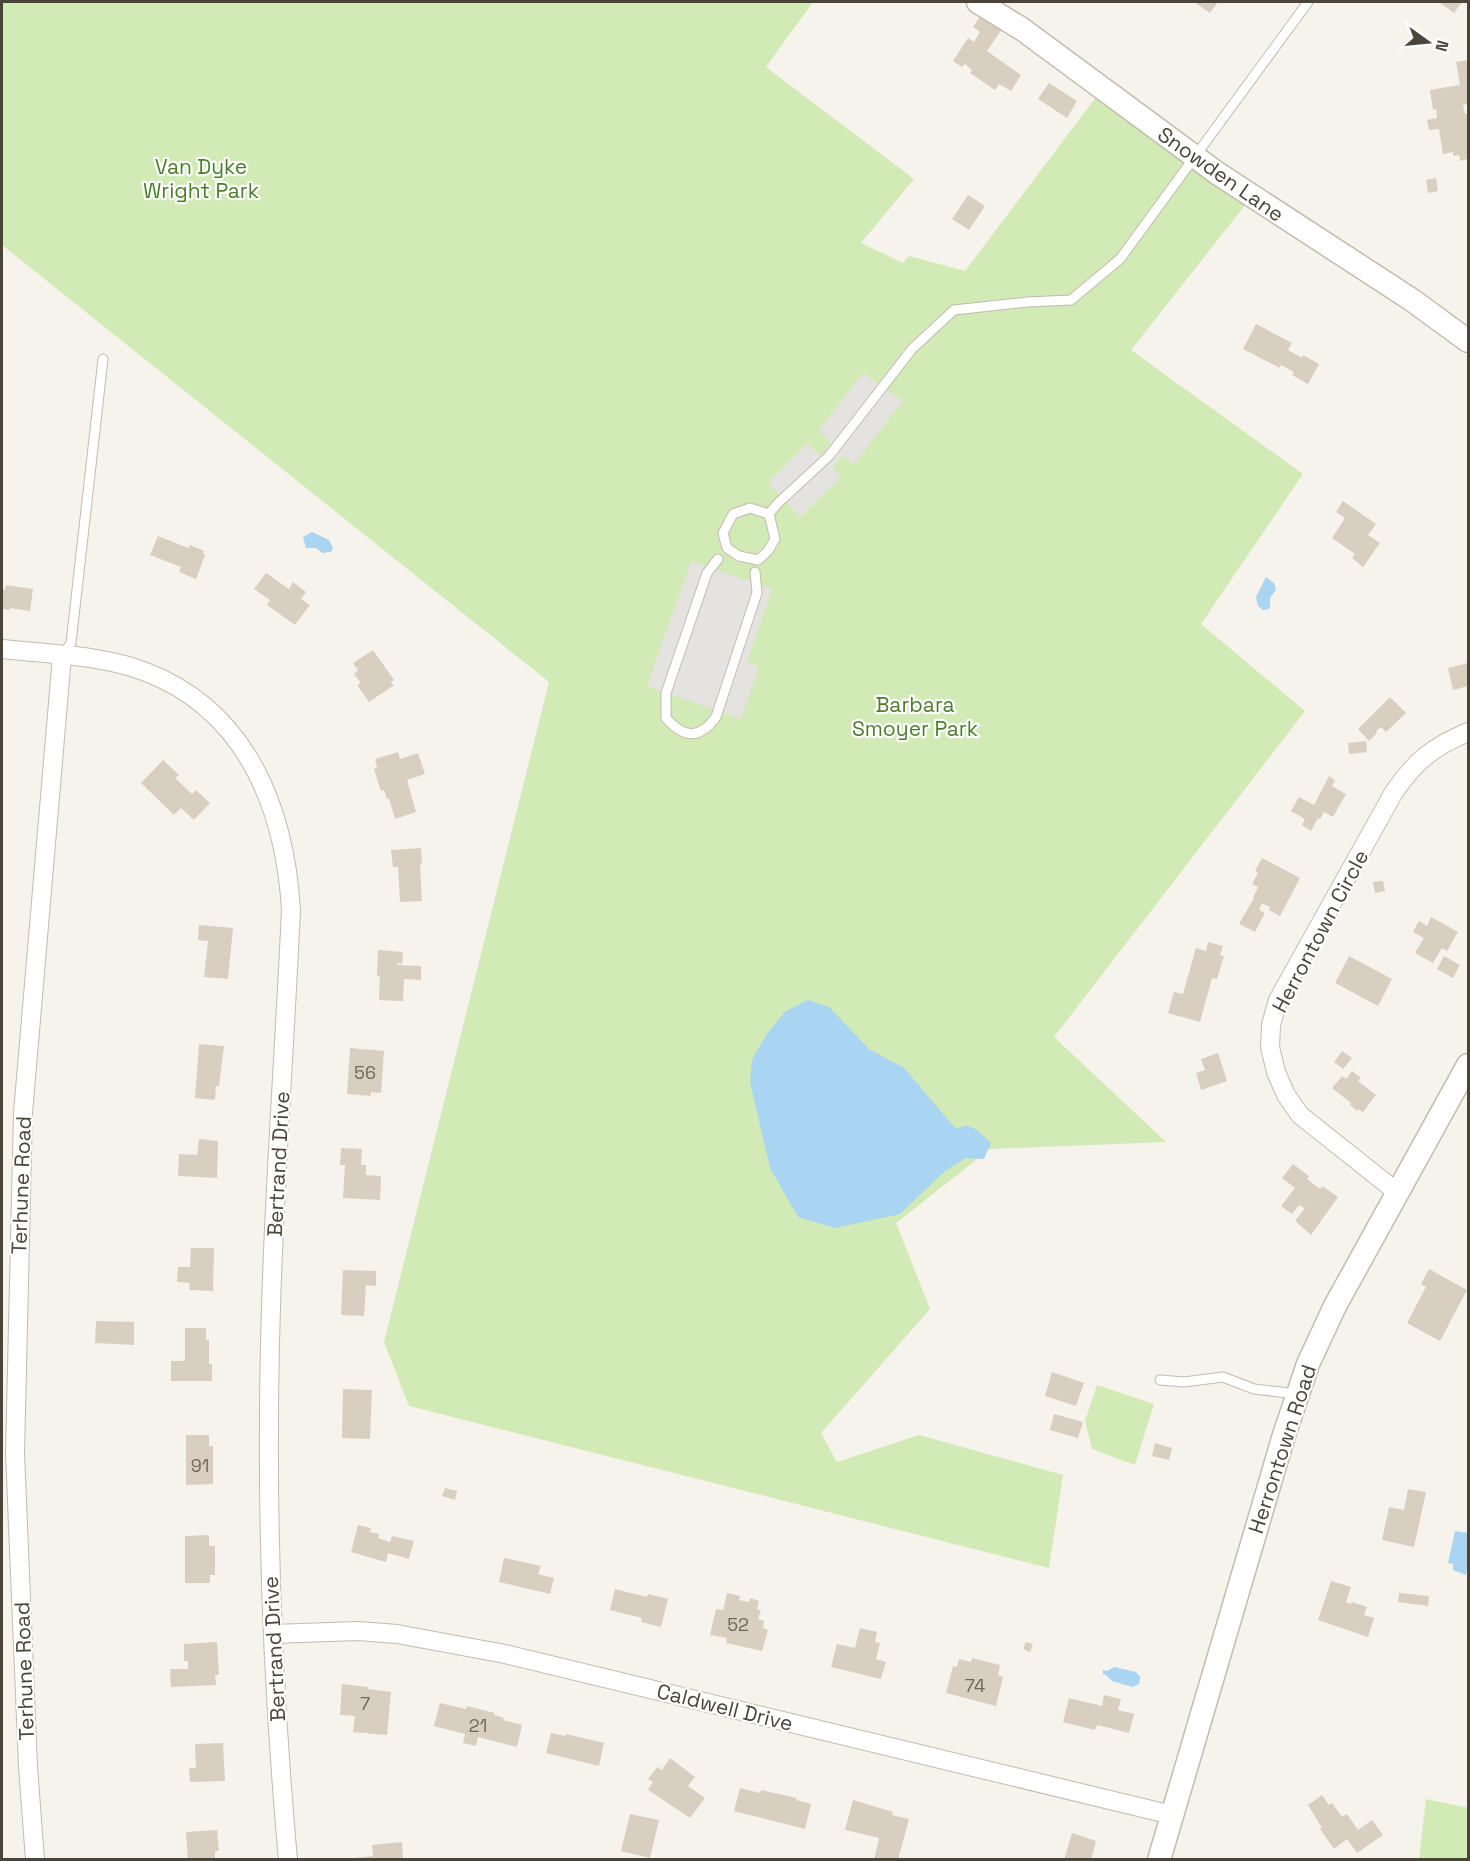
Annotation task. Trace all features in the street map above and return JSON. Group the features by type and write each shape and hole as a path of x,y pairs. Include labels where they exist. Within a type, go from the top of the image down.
{"street":[{"name":"Snowden Lane","path":"978,2 1022,29 1194,158 1412,300 1468,341"},
{"name":"Bertrand Drive","path":"2,650 113,662 145,672 179,688 200,702 237,740 257,774 273,809 282,840 289,878 291,910 273,1275 270,1378 270,1551 277,1723 288,1860"},
{"name":"Terhune Road","path":"35,1860 28,1767 15,1429 23,1113 62,656"},
{"name":"Herrontown Circle","path":"1398,1193 1300,1115 1286,1095 1276,1072 1270,1047 1271,1025 1278,1000 1406,774 1419,760 1444,742 1468,732"},
{"name":"Herrontown Road","path":"1159,1860 1297,1394 1308,1364 1335,1306 1468,1065"},
{"name":"Caldwell Drive","path":"273,1634 329,1631 368,1632 505,1654 1172,1815"}],"lane":[{"path":"769,514 829,456 912,349 954,310 1071,300 1120,259 1308,2"},
{"path":"62,656 71,643 103,359"},
{"path":"750,508 769,514 775,539 768,551 758,560 739,556 727,548 723,533 733,514 750,508"},
{"path":"718,559 707,573 666,693 666,718 676,729 693,734 708,728 716,717 757,592 755,572"},
{"path":"1160,1380 1184,1382 1223,1377 1254,1389 1297,1394"}],"green space":[{"name":"Barbara Smoyer Park","path":"2,2 813,2 766,67 914,179 861,243 903,263 909,256 965,271 1102,89 1253,195 1131,350 1303,474 1201,624 1305,711 1054,1037 1166,1142 990,1149 896,1223 930,1309 821,1433 837,1462 919,1435 1063,1475 1049,1568 409,1406 384,1342 549,682 2,245"},
{"path":"1097,1385 1154,1404 1135,1465 1092,1449 1085,1421"},
{"path":"1426,1799 1468,1808 1468,1859 1419,1859"}],"shaded area":[{"path":"863,373 903,401 854,464 842,456 833,467 840,478 800,517 768,483 808,443 820,456 831,443 819,430"},
{"path":"691,561 772,589 747,662 759,667 741,719 647,686"}],"water":[{"path":"312,532 329,540 333,548 331,552 323,553 316,548 306,548 303,537"},
{"path":"1266,577 1274,583 1276,590 1270,598 1269,609 1263,610 1258,606 1256,597"},
{"path":"808,1000 829,1007 869,1049 904,1068 956,1129 966,1125 977,1130 991,1143 984,1159 966,1158 945,1171 900,1214 835,1228 798,1217 770,1168 750,1082 752,1060 766,1035 785,1012"},
{"path":"1455,1531 1468,1533 1466,1575 1453,1570 1453,1564 1448,1563"},
{"path":"1114,1667 1136,1672 1140,1677 1139,1684 1132,1687 1112,1681 1103,1674 1103,1670 1107,1671"}],"building":[{"path":"1194,2 1218,2 1210,13"},
{"path":"1439,2 1462,2 1454,13"},
{"path":"981,15 1002,29 987,51 1021,75 1011,91 999,84 995,90 970,73 972,70 965,64 962,67 953,61 968,38 974,42 980,32 973,27"},
{"path":"1468,60 1468,104 1463,105 1465,114 1468,114 1468,159 1460,161 1459,155 1453,156 1453,152 1443,154 1439,129 1429,130 1427,120 1437,118 1436,109 1433,110 1430,90 1460,85 1456,62"},
{"path":"1049,83 1077,101 1067,118 1038,99"},
{"path":"1436,178 1438,191 1428,193 1426,180"},
{"path":"968,195 985,206 969,230 952,219"},
{"path":"1256,324 1292,343 1288,350 1319,364 1308,384 1292,375 1294,372 1281,365 1280,368 1243,349"},
{"path":"1343,501 1376,524 1368,535 1380,543 1363,567 1352,558 1355,554 1332,538 1345,518 1336,512"},
{"path":"158,536 188,548 190,545 204,551 205,555 196,579 179,572 181,567 150,555"},
{"path":"266,573 289,589 293,582 306,592 301,599 310,605 295,625 267,605 270,600 254,589"},
{"path":"6,585 33,589 30,611 2,609 2,589 5,590"},
{"path":"373,650 394,680 391,682 394,685 369,702 357,685 361,683 354,674 358,670 353,663"},
{"path":"1468,663 1468,686 1453,690 1448,668"},
{"path":"1390,697 1406,713 1386,732 1381,727 1369,741 1358,729"},
{"path":"1366,741 1367,752 1349,754 1348,743"},
{"path":"398,752 400,759 418,753 425,774 407,780 416,812 395,819 389,799 384,790 381,791 374,769 377,768 375,759"},
{"path":"163,760 179,775 175,778 192,794 196,790 210,803 194,820 181,808 174,815 141,783"},
{"path":"1329,776 1335,780 1332,786 1346,794 1333,817 1324,812 1311,831 1302,825 1305,819 1291,811 1299,797 1314,805"},
{"path":"421,848 422,901 400,902 398,867 393,867 391,850"},
{"path":"1262,858 1300,878 1280,916 1262,903 1259,910 1265,913 1255,932 1239,924 1258,887 1252,884 1258,873 1255,871"},
{"path":"1383,881 1385,891 1375,893 1373,882"},
{"path":"1431,917 1458,932 1447,951 1442,948 1433,963 1415,953 1424,938 1413,932 1419,921 1427,926"},
{"path":"199,925 233,928 228,979 204,977 208,941 198,940"},
{"path":"1208,942 1223,946 1220,955 1224,956 1217,979 1212,978 1200,1022 1168,1013 1174,992 1183,994 1196,948 1206,951"},
{"path":"378,950 403,952 402,964 397,965 421,966 421,980 404,979 403,1001 379,1000"},
{"path":"1349,956 1392,979 1378,1006 1335,983"},
{"path":"1444,956 1460,965 1453,978 1437,969"},
{"path":"199,1044 224,1046 215,1100 195,1098"},
{"path":"350,1048 384,1051 381,1093 371,1092 371,1096 347,1094"},
{"path":"1342,1051 1352,1058 1343,1069 1334,1062"},
{"path":"1218,1053 1227,1081 1201,1090 1196,1073 1205,1070 1201,1059"},
{"path":"1352,1071 1361,1078 1358,1081 1376,1095 1363,1112 1358,1109 1357,1111 1350,1105 1351,1103 1332,1088 1342,1076 1346,1079"},
{"path":"199,1139 218,1141 217,1178 178,1176 179,1154 197,1155"},
{"path":"341,1148 362,1149 361,1165 366,1165 366,1175 381,1176 380,1200 343,1198 345,1165 340,1165"},
{"path":"1293,1164 1309,1176 1307,1179 1320,1189 1322,1186 1338,1197 1311,1235 1295,1221 1305,1208 1299,1205 1292,1214 1281,1206 1295,1188 1282,1178"},
{"path":"191,1248 214,1248 213,1291 189,1290 190,1283 177,1282 178,1267 190,1267"},
{"path":"1429,1269 1467,1290 1440,1341 1407,1323 1426,1287 1421,1284"},
{"path":"343,1270 376,1271 376,1286 366,1285 364,1316 341,1315"},
{"path":"96,1321 134,1322 134,1345 95,1343"},
{"path":"185,1328 206,1328 206,1340 209,1340 209,1364 212,1364 212,1381 171,1381 171,1361 185,1361"},
{"path":"1052,1372 1084,1383 1076,1406 1045,1396"},
{"path":"343,1389 372,1390 370,1439 342,1438"},
{"path":"1054,1414 1083,1422 1078,1438 1050,1430"},
{"path":"186,1435 209,1435 209,1446 213,1446 213,1484 186,1485"},
{"path":"1155,1443 1172,1448 1169,1460 1152,1456"},
{"path":"445,1488 457,1491 455,1500 442,1496"},
{"path":"1408,1489 1426,1492 1414,1547 1382,1540 1389,1507 1404,1510"},
{"path":"358,1525 371,1528 370,1532 379,1534 378,1538 390,1542 392,1536 414,1541 409,1559 388,1553 386,1562 351,1552"},
{"path":"209,1535 209,1546 215,1546 215,1575 210,1575 210,1583 185,1583 185,1536"},
{"path":"504,1558 541,1566 538,1574 554,1578 550,1594 499,1582"},
{"path":"1331,1581 1351,1587 1346,1602 1367,1607 1364,1615 1374,1618 1368,1637 1318,1620"},
{"path":"615,1589 647,1597 648,1594 668,1599 661,1627 641,1622 642,1618 610,1610"},
{"path":"727,1593 740,1596 739,1600 749,1602 750,1598 759,1601 757,1609 761,1610 758,1619 764,1621 763,1628 768,1630 762,1651 726,1643 727,1638 710,1635 716,1609 723,1610"},
{"path":"1399,1593 1429,1596 1428,1606 1398,1602"},
{"path":"860,1628 877,1632 875,1642 880,1643 876,1659 886,1662 881,1679 831,1667 837,1644 855,1648"},
{"path":"217,1642 219,1675 215,1675 216,1685 171,1687 170,1669 188,1669 188,1661 184,1661 184,1644"},
{"path":"1026,1642 1033,1644 1030,1652 1023,1649"},
{"path":"972,1658 1000,1665 998,1675 1003,1677 996,1706 946,1693 953,1666 957,1667 959,1659 971,1662"},
{"path":"342,1684 391,1692 387,1735 353,1732 355,1716 340,1715"},
{"path":"1104,1695 1121,1699 1118,1710 1134,1714 1129,1733 1097,1725 1095,1730 1063,1722 1069,1698 1102,1706"},
{"path":"440,1703 466,1709 467,1706 495,1713 494,1715 504,1718 503,1720 522,1725 517,1747 478,1737 476,1746 463,1743 465,1734 434,1726"},
{"path":"551,1733 604,1743 599,1766 546,1753"},
{"path":"223,1743 225,1781 190,1782 189,1768 196,1768 195,1744"},
{"path":"670,1758 695,1777 688,1786 705,1798 690,1818 648,1790 653,1782 648,1779 657,1767 662,1770"},
{"path":"740,1788 760,1793 761,1790 811,1804 805,1829 734,1811"},
{"path":"1322,1795 1329,1805 1332,1803 1342,1817 1347,1814 1358,1830 1372,1820 1383,1835 1357,1853 1347,1839 1334,1849 1320,1829 1322,1828 1308,1805"},
{"path":"853,1800 909,1819 898,1860 874,1860 879,1838 845,1830"},
{"path":"630,1814 659,1820 650,1858 621,1851"},
{"path":"217,1830 219,1851 215,1851 215,1860 188,1860 186,1832"},
{"path":"1072,1833 1096,1841 1091,1860 1064,1860"},
{"path":"402,1842 403,1860 354,1860 354,1858 373,1856 372,1845"}],"park label":[{"name":"Van Dyke Wright Park","path":"201,178"}]}
